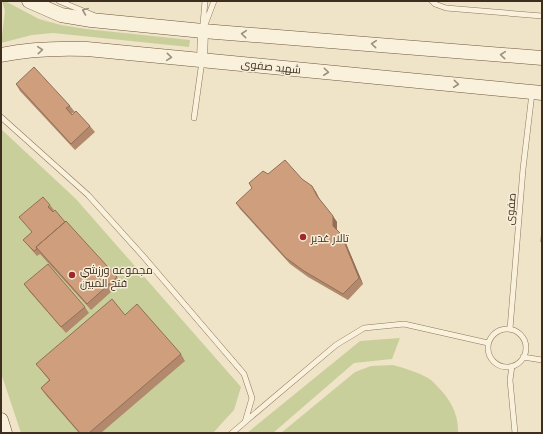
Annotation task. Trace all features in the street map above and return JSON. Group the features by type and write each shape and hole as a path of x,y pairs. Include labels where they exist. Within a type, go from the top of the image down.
{"street":[{"path":"29,1 61,15 111,22 203,31 542,58"},
{"path":"202,60 203,31"},
{"name":"شهید صفوی","path":"1,55 57,48 87,49 537,92"},
{"path":"1,420 5,433"}],"lane":[{"path":"59,1 111,22"},
{"path":"203,31 204,1"},
{"path":"203,31 214,1"},
{"path":"432,1 435,4 446,8 542,16"},
{"path":"194,118 202,60"},
{"name":"صفوی","path":"510,329 523,169 537,92"},
{"path":"1,117 88,194 244,374 252,398 245,422"},
{"path":"232,433 336,345 364,328 404,324 488,343"},
{"path":"510,329 520,335 524,340 525,346 523,357 512,366 501,366 491,359 488,343 490,338 499,330 510,329"},
{"path":"523,357 542,360"},
{"path":"512,366 510,380 515,433"}],"green space":[{"path":"2,1 5,1 39,19 61,25 190,40 189,47 53,33 32,35 1,43 5,11"},
{"name":"مجموعه ورزشي فتح المبين","path":"1,129 76,199 241,387 234,410 213,433 21,433 1,373"},
{"path":"400,338 392,359 354,363 273,433 247,433 360,341"},
{"path":"393,365 420,374 434,383 446,396 453,407 457,419 458,433 281,433 355,372 371,366"}],"building":[{"path":"34,67 70,106 66,108 72,115 76,111 90,126 71,144 16,84"},
{"name":"تالار غدیر","path":"285,160 302,179 312,186 317,196 333,216 333,226 341,234 359,278 343,294 304,271 286,258 236,203 252,188 249,183 263,171 268,174"},
{"path":"43,197 50,205 48,207 53,212 55,210 65,222 36,247 37,249 34,251 23,240 32,232 19,217"},
{"path":"66,221 117,277 87,304 36,247"},
{"path":"48,264 85,307 61,327 24,284"},
{"path":"112,299 125,315 137,304 181,354 89,433 80,433 41,388 50,380 36,364"}],"place":[{"name":"تالار غدیر","path":"303,237"},
{"name":"مجموعه ورزشي فتح المبين","path":"72,275"}]}
